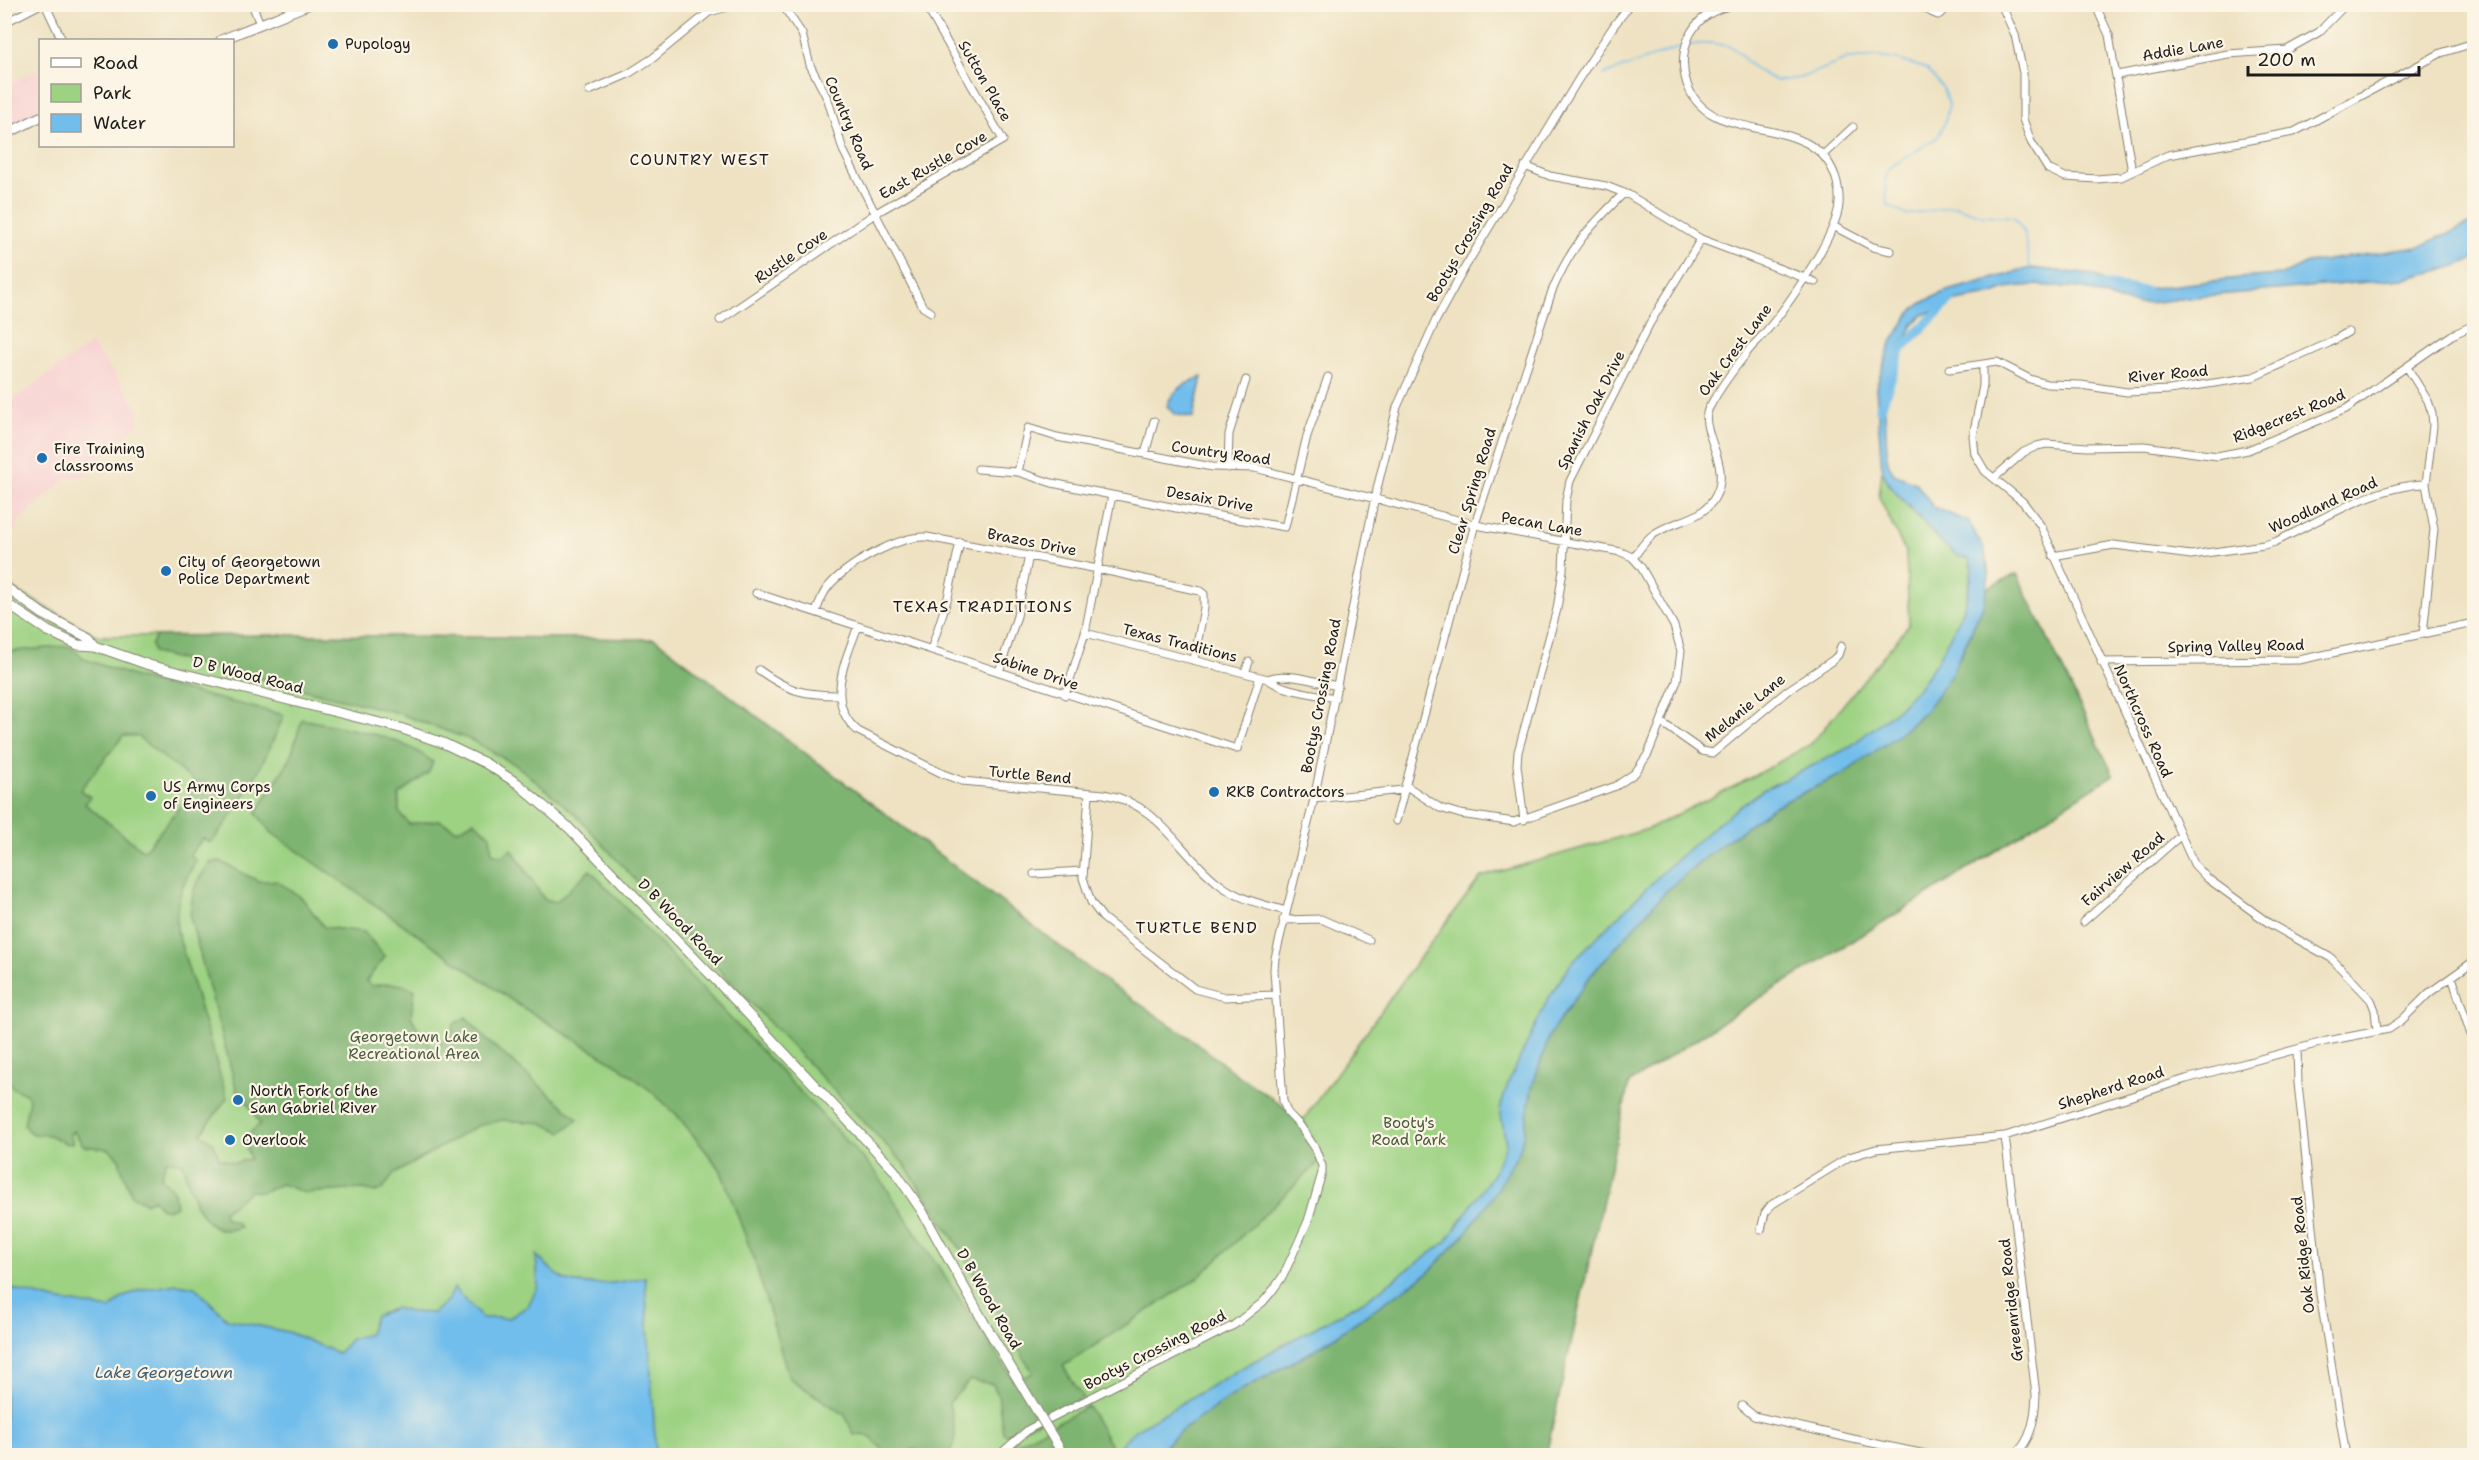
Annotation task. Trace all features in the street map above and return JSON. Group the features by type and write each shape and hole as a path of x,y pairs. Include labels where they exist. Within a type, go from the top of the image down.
{"main road":[{"path":"223,39 310,4"},
{"path":"4,135 39,118"},
{"name":"D B Wood Road","path":"4,586 28,604 89,638 95,646"},
{"name":"D B Wood Road","path":"4,602 48,631 78,645 95,646 149,665 400,728 443,743 485,763 517,783 568,827 738,1003 894,1170 922,1211 983,1321 1064,1455"}],"street":[{"path":"4,23 43,4 61,39"},
{"path":"252,4 260,24"},
{"path":"589,91 631,72 654,58 709,12 739,4"},
{"name":"Country Road","path":"782,4 802,34 810,65 828,100 843,150 923,308 931,312"},
{"path":"927,7 936,4"},
{"name":"Bootys Crossing Road","path":"998,1455 1029,1429 1234,1325 1263,1302 1283,1276 1308,1221 1319,1190 1322,1166 1310,1139 1284,1107 1275,995 1275,958 1314,799 1390,431 1418,358 1443,307 1525,166 1615,24 1631,4"},
{"path":"1737,4 1712,11 1699,22 1689,36 1684,56 1684,75 1689,91 1701,107 1726,121 1794,137 1823,154 1853,127"},
{"path":"1918,4 1930,8 1936,15 1941,14 1945,4"},
{"path":"2001,4 2015,35 2023,73 2023,119 2031,142 2048,169 2065,177 2095,179 2121,177 2168,154 2294,132 2441,53 2475,43"},
{"path":"2095,4 2109,35 2132,172"},
{"name":"Addie Lane","path":"2117,75 2228,54 2287,50 2319,32 2346,4"},
{"name":"Sutton Place","path":"927,7 1003,140"},
{"name":"East Rustle Cove","path":"876,213 1003,140"},
{"name":"Oak Crest Lane","path":"1633,558 1649,538 1663,529 1698,515 1715,498 1721,471 1706,421 1708,409 1742,358 1761,338 1804,277 1833,226 1839,204 1839,193 1834,172 1823,154"},
{"path":"1525,166 1543,174 1606,186 1624,193 1701,239 1815,282"},
{"name":"Clear Spring Road","path":"1396,821 1475,524 1560,273 1582,235 1624,193"},
{"name":"Rustle Cove","path":"720,320 876,213"},
{"path":"1833,226 1873,248 1891,251"},
{"name":"Spanish Oak Drive","path":"1524,820 1517,765 1518,752 1557,609 1566,495 1574,472 1650,323 1701,239"},
{"name":"Ridgecrest Road","path":"1994,478 2024,452 2046,444 2087,447 2144,446 2217,456 2237,453 2346,409 2452,335 2475,325"},
{"name":"River Road","path":"1949,369 1997,362 2037,382 2047,384 2081,385 2127,392 2169,390 2253,377 2329,343 2348,332"},
{"name":"Northcross Road","path":"1983,365 1983,386 1973,436 1975,454 1979,464 2023,502 2034,515 2194,864 2207,878 2282,932 2331,957 2371,1000 2375,1010 2377,1031"},
{"path":"2407,367 2432,413 2433,426 2426,484 2434,529 2423,634"},
{"name":"Desaix Drive","path":"978,469 1018,472 1052,483 1285,527 1307,436 1328,377"},
{"path":"1228,468 1229,434 1246,380"},
{"path":"1145,454 1154,421"},
{"name":"Country Road","path":"1018,472 1028,428 1057,437 1212,467 1255,468 1295,480 1375,497"},
{"name":"Woodland Road","path":"2053,556 2114,545 2191,555 2266,544 2364,499 2412,484 2426,484"},
{"path":"1065,695 1085,633 1112,495"},
{"name":"Pecan Lane","path":"1375,497 1475,524 1621,552 1633,558"},
{"name":"Brazos Drive","path":"816,612 825,590 837,578 900,541 916,536 960,542 1193,588 1204,594 1204,608 1194,660"},
{"path":"931,650 948,597 960,542"},
{"path":"999,672 1016,618 1029,555"},
{"path":"1314,799 1404,787 1451,812 1506,822 1524,820 1616,786 1628,779 1644,762 1661,722 1677,681 1681,651 1674,626 1641,567 1633,558"},
{"name":"Sabine Drive","path":"756,592 1065,695 1237,749 1260,678"},
{"path":"24,615 28,604"},
{"name":"Spring Valley Road","path":"2102,663 2299,660 2475,623"},
{"path":"759,670 776,683 796,692 839,695 842,673 858,626"},
{"name":"Texas Traditions","path":"1085,633 1260,678 1289,677 1338,686"},
{"name":"Melanie Lane","path":"1661,722 1702,752 1709,754 1715,752 1787,691 1833,660 1838,655 1841,646"},
{"path":"1245,674 1248,663"},
{"name":"Texas Traditions","path":"1268,679 1287,687 1335,698"},
{"name":"Turtle Bend","path":"839,695 846,718 858,731 952,778 971,783 1113,796 1142,808 1162,824 1210,876 1226,889 1243,898 1286,911"},
{"path":"1089,794 1082,871 1089,897 1103,918 1195,989 1226,997 1275,995"},
{"name":"Fairview Road","path":"2083,922 2180,836"},
{"path":"1034,874 1082,871"},
{"path":"1283,920 1322,919 1369,940"},
{"name":"Shepherd Road","path":"1761,1230 1765,1213 1771,1205 1858,1153 1876,1149 2005,1136 2186,1079 2297,1049 2377,1031 2396,1025 2421,999 2475,961"},
{"path":"2452,977 2475,1044"},
{"name":"Oak Ridge Road","path":"2297,1049 2298,1083 2320,1294 2346,1455"},
{"name":"Greenridge Road","path":"2005,1136 2036,1395 2030,1433 2021,1450 2013,1455"},
{"path":"1742,1406 1754,1416 1935,1455"}],"shaded area":[{"path":"39,69 39,118 4,136 4,86"},
{"path":"92,343 139,410 138,424 84,476 67,478 16,523 19,526 5,539 5,405"}],"green space":[{"name":"Georgetown Lake Recreational Area","path":"1882,470 1889,485 1944,545 1969,558 1972,567 1967,597 2017,574 2113,775 1930,893 1745,1007 1629,1083 1546,1455 5,1455 4,581 15,590 98,636 301,635 655,639 1104,980 1193,1040 1232,1071 1303,1120 1420,957 1481,877 1648,829 1741,783 1811,744 1909,625 1906,554 1879,497"},
{"path":"2017,574 2113,775 1930,893 1745,1007 1629,1083 1546,1455 1154,1456 1181,1431 1236,1393 1313,1351 1428,1273 1465,1234 1490,1200 1519,1152 1532,1087 1550,1034 1591,975 1666,891 1718,847 1775,806 1843,774 1898,735 1927,709 1961,655 1985,601 1987,588"},
{"path":"301,635 655,639 1104,980 1193,1040 1232,1071 1303,1120 1322,1159 1198,1278 1063,1366 1083,1398 1011,1435 1003,1433 998,1395 993,1384 970,1380 949,1403 955,1438 951,1450 946,1455 913,1450 900,1454 889,1453 870,1436 854,1435 845,1415 789,1378 754,1259 720,1169 676,1114 619,1066 517,1004 272,833 256,813 290,759 302,719 387,738 404,744 433,762 429,772 399,795 399,812 409,824 439,820 457,830 474,821 490,835 492,853 502,856 512,849 544,899 556,902 590,870 875,1171 1014,1381 1033,1373 959,1247 904,1164 670,918 575,814 516,765 471,740 395,712 154,653 151,645 156,636"},
{"path":"68,646 87,660 147,681 284,715 261,765 233,813 211,843 203,838 190,855 196,861 186,878 178,902 177,931 227,1098 201,1134 214,1143 219,1158 234,1163 250,1159 244,1138 260,1124 247,1101 237,1091 190,917 197,882 210,863 220,861 258,881 277,881 302,898 324,927 364,932 385,957 366,981 372,986 394,984 415,990 411,1016 425,1042 435,1047 450,1035 454,1024 466,1017 486,1039 578,1119 562,1132 541,1123 502,1120 477,1126 394,1174 383,1189 376,1192 363,1189 305,1193 282,1184 262,1192 250,1191 223,1212 225,1218 237,1223 240,1227 227,1230 207,1221 200,1211 189,1186 183,1163 166,1160 161,1177 174,1192 176,1206 168,1210 160,1208 154,1199 145,1203 132,1196 120,1160 109,1149 84,1146 73,1131 70,1134 73,1143 67,1144 49,1135 33,1134 28,1131 24,1125 29,1100 27,1095 13,1088 5,1076 5,652","holes":["123,736 137,736 198,785 144,851 85,804 90,797 80,790"]},
{"path":"1088,1406 1113,1450 1110,1455 1005,1456 1016,1444"}],"water":[{"path":"2474,222 2474,259 2453,267 2403,279 2205,296 2140,304 2119,301 2082,288 2034,285 2012,287 1990,295 1956,301 1923,315 1913,325 1903,343 1893,362 1884,388 1888,463 1894,474 1916,483 1933,507 1969,522 1984,548 1989,574 1985,601 1952,673 1927,709 1898,735 1843,774 1775,806 1718,847 1666,891 1591,975 1550,1034 1532,1087 1519,1152 1490,1200 1465,1234 1428,1273 1313,1351 1236,1393 1181,1431 1154,1455 1110,1455 1135,1430 1367,1299 1446,1242 1493,1174 1506,1144 1500,1109 1508,1083 1548,999 1572,962 1666,869 1719,822 1763,790 1848,748 1899,708 1918,688 1936,663 1963,611 1972,567 1968,558 1960,557 1944,545 1889,485 1882,470 1876,387 1891,343 1910,313 1922,303 1944,292 2031,268 2094,275 2126,291 2283,275 2307,263 2418,247"},
{"path":"1202,377 1193,418 1174,414 1167,406 1172,395 1186,384"},
{"name":"Lake Georgetown","path":"536,1255 557,1275 573,1282 605,1283 645,1277 656,1455 5,1455 5,1287 55,1300 110,1309 122,1298 139,1290 177,1284 195,1287 227,1319 288,1332 338,1353 351,1339 369,1334 375,1316 396,1308 410,1312 433,1313 449,1299 454,1288 482,1318 509,1318 528,1306 538,1286"}],"waterway":[{"path":"1688,45 1712,43 1732,47 1755,69 1776,81 1800,78 1848,59 1878,57 1898,60 1927,69 1942,87 1949,104 1945,122 1938,137 1889,168 1885,181 1887,205 1907,215 1955,206 1982,215 2014,217 2024,232 2030,268"},
{"path":"1603,75 1683,46"},
{"path":"2103,285 2147,292"},
{"path":"1880,409 1901,349 1955,295"}],"place":[{"name":"Pupology","path":"333,44"},
{"name":"Fire Training classrooms","path":"42,458"},
{"name":"City of Georgetown Police Department","path":"166,571"},
{"name":"RKB Contractors","path":"1214,792"},
{"name":"US Army Corps of Engineers","path":"151,796"},
{"name":"North Fork of the San Gabriel River","path":"238,1100"},
{"name":"Overlook","path":"230,1140"}],"district":[{"name":"COUNTRY WEST","path":"700,159"},
{"name":"TEXAS TRADITIONS","path":"983,606"},
{"name":"TURTLE BEND","path":"1197,927"}],"park label":[{"name":"Booty's Road Park","path":"1409,1132"}]}
